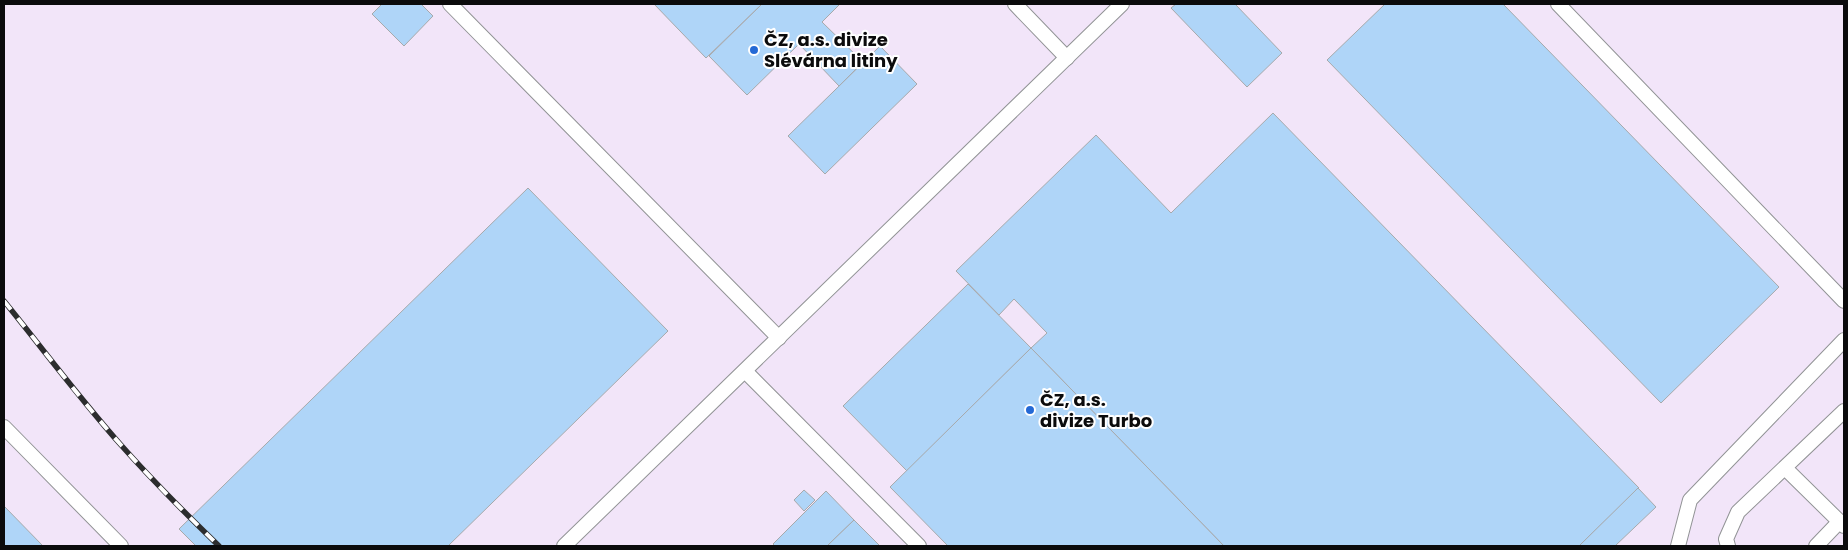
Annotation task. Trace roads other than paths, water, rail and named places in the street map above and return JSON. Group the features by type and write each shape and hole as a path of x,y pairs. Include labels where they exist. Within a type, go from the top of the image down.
{"lane":[{"path":"450,4 779,338"},
{"path":"1015,4 1067,58"},
{"path":"564,546 1122,4"},
{"path":"1558,4 1844,301"},
{"path":"1678,546 1690,500 1844,340"},
{"path":"745,371 919,546"},
{"path":"1728,546 1726,539 1738,512 1844,411"},
{"path":"4,428 121,546"},
{"path":"1784,468 1842,524 1816,546"}],"railway":[{"path":"4,301 106,428 145,471 219,546"}],"place":[{"name":"ČZ, a.s. divize Slévárna litiny","path":"754,50"},
{"name":"ČZ, a.s. divize Turbo","path":"1030,410"}]}
